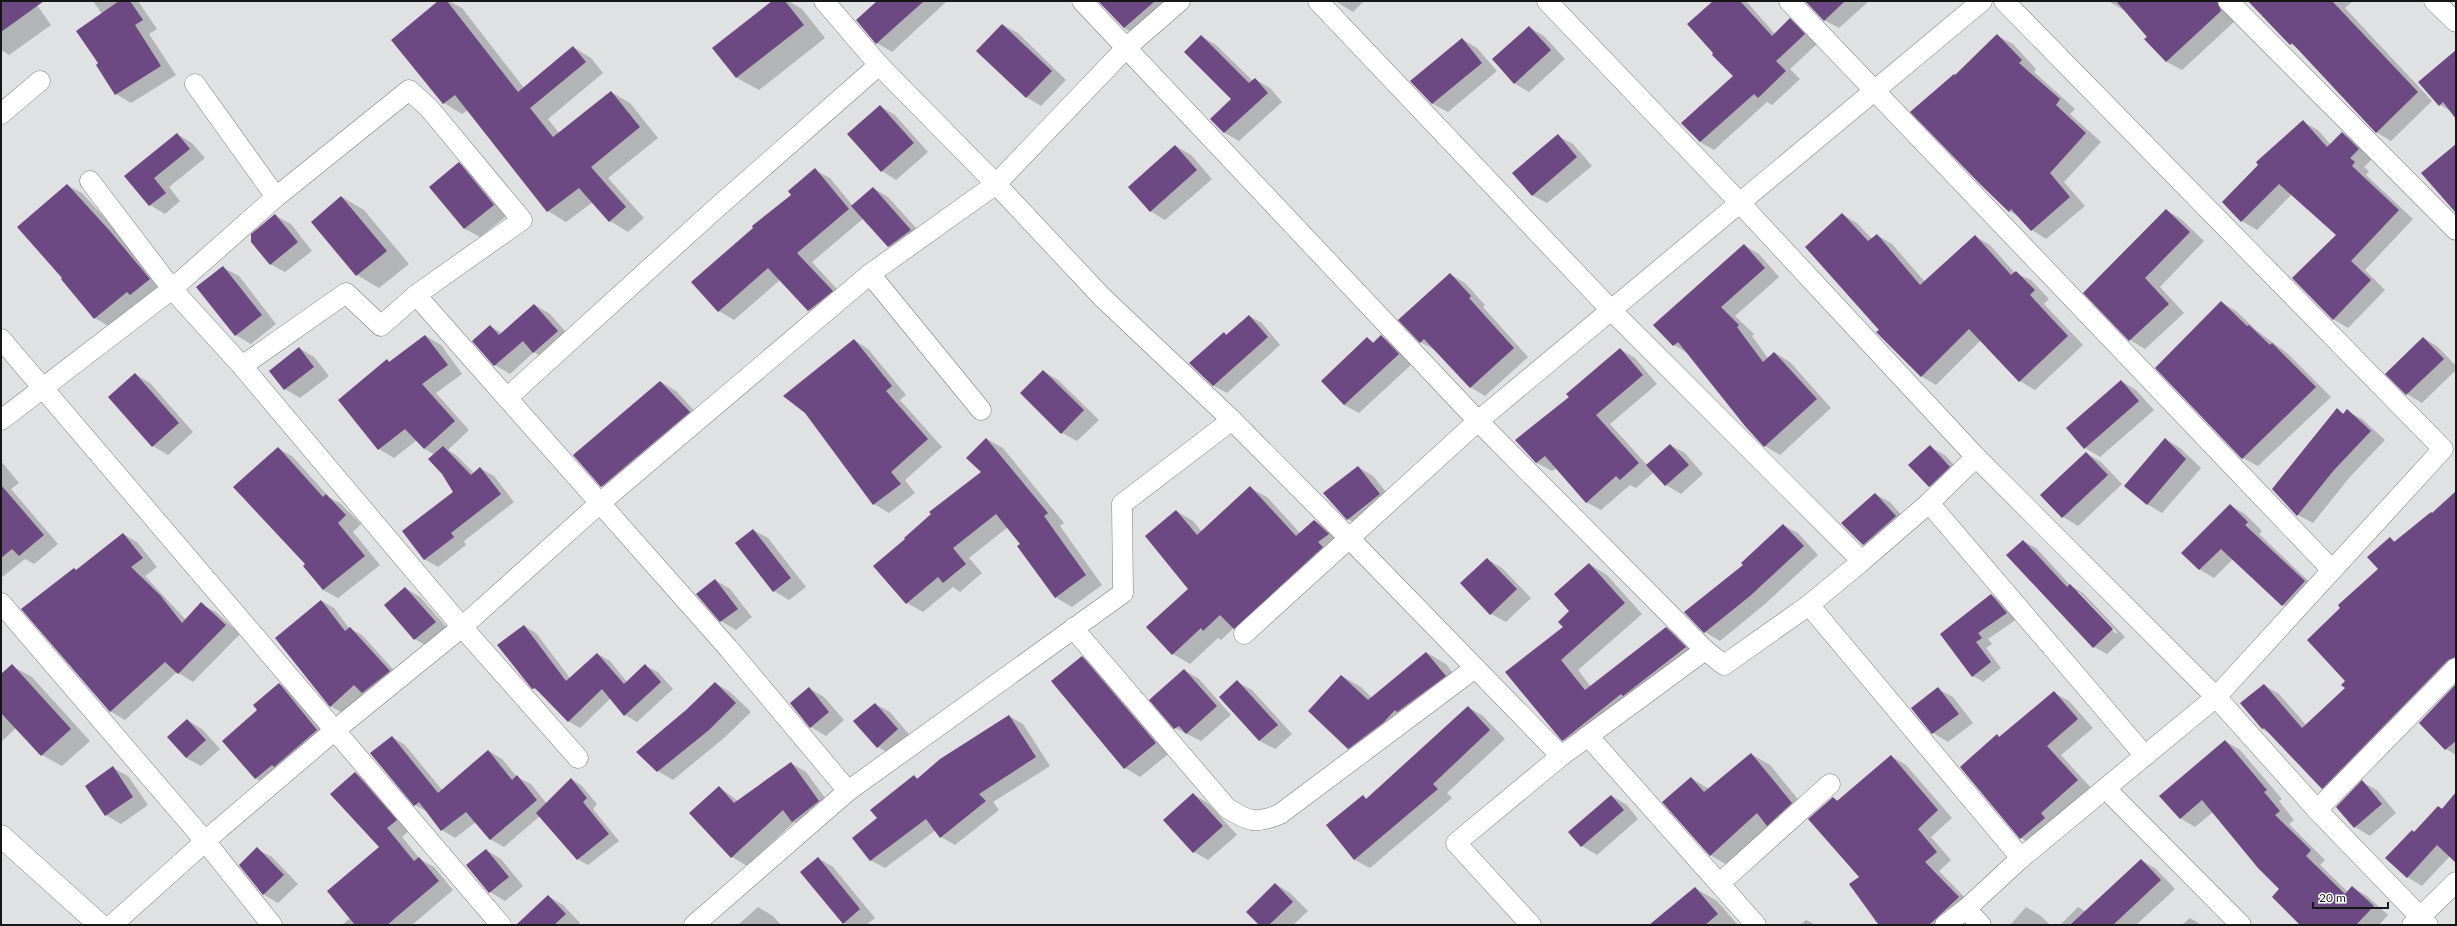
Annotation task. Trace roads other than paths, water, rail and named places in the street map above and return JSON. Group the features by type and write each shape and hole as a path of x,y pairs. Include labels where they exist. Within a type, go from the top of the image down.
{"street":[{"path":"824,1 879,65 996,184 1102,297 1232,420 1561,756"},
{"path":"1082,1 1478,421 1705,650 1724,665 1809,605 1929,503 1976,457"},
{"path":"112,925 205,841 334,731 462,627 600,503 870,274 996,184 1127,47 1180,1"},
{"path":"1318,1 1612,311 1862,561"},
{"path":"1547,1 1739,202 1976,457 2216,697 2420,922 2456,882"},
{"path":"1789,1 2332,570"},
{"path":"1244,634 1348,537 1478,421 1612,311 1739,202 1876,92 1982,1"},
{"path":"1945,925 1966,909 2021,858 2216,697 2450,443 2004,1"},
{"path":"2228,1 2456,230"},
{"path":"2434,1 2456,22"},
{"path":"507,398 713,211 879,65"},
{"path":"1,114 40,81"},
{"path":"195,84 276,197"},
{"path":"1,420 41,387 172,289 276,197 409,90 429,108 522,220 416,295 381,326 346,293 242,366"},
{"path":"90,181 172,289 242,366 462,627 578,758"},
{"path":"870,274 981,410"},
{"path":"416,295 729,649 848,791"},
{"path":"1,339 501,925"},
{"path":"694,925 848,791 1123,593 1122,504 1232,420"},
{"path":"1929,503 2145,756"},
{"path":"1,602 205,841 272,925"},
{"path":"1809,605 2021,858"},
{"path":"1073,628 1227,808 1244,818 1261,821 1280,814 1476,668"},
{"path":"1531,925 1456,843 1561,756 1705,650"},
{"path":"2317,810 2456,668"},
{"path":"1588,736 1756,925"},
{"path":"1720,883 1830,784"},
{"path":"2106,789 2241,925"},
{"path":"1,836 100,925"},
{"path":"1966,909 1981,925"}]}
